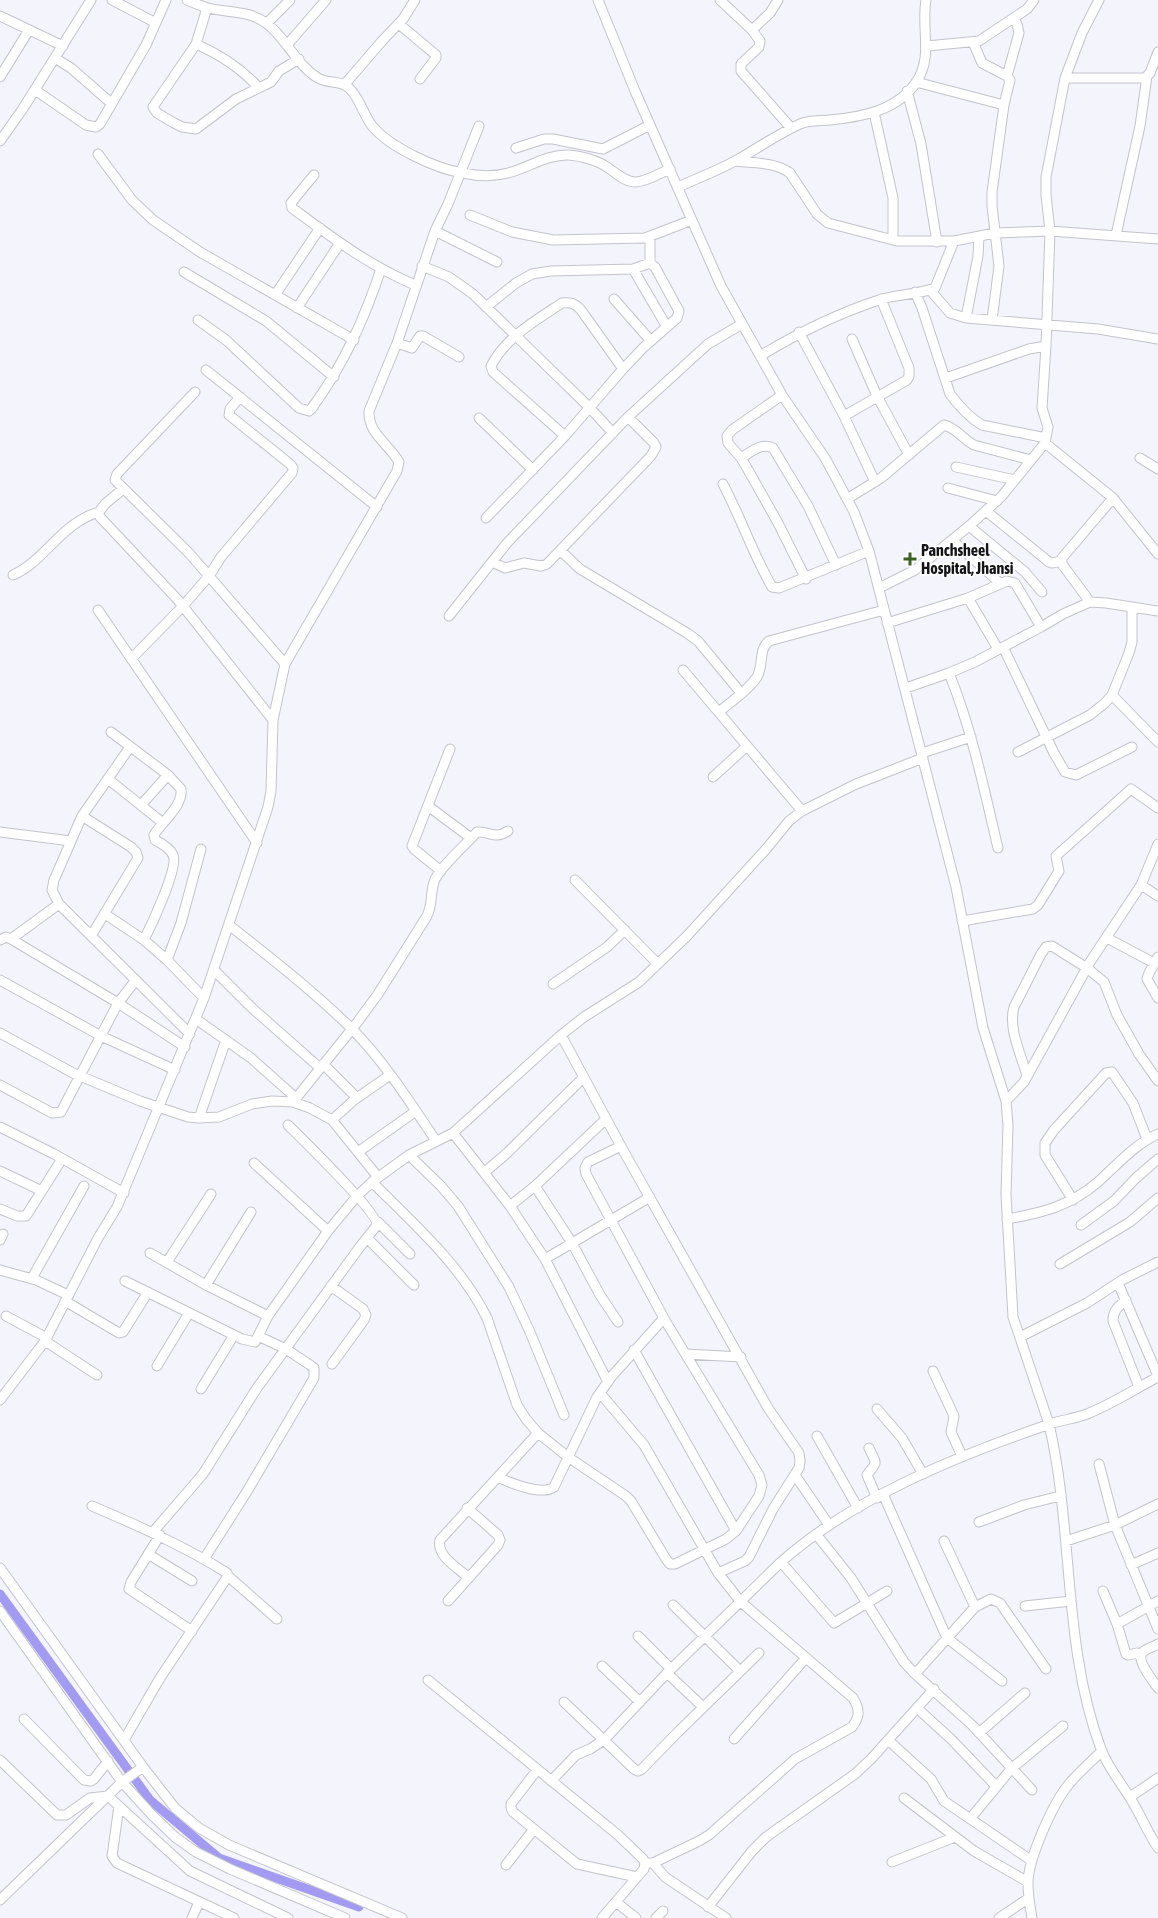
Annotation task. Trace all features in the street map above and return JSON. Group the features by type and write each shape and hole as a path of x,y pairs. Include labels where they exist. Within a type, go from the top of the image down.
{"street":[{"path":"0,141 35,90 91,0"},
{"path":"112,0 156,23"},
{"path":"35,90 92,127 96,127 100,124 132,71 166,0"},
{"path":"187,0 207,8 247,14 267,23 315,77 345,84 352,89 369,121 380,134 416,156 461,173 487,176 506,174 562,155 578,156 602,164 627,180 635,182 645,180 670,169"},
{"path":"267,23 290,0"},
{"path":"287,45 326,0"},
{"path":"345,84 399,24 415,0"},
{"path":"598,0 650,125 721,286 782,395 825,458 847,499 869,551 956,887 983,1028 1006,1101 1008,1125 1006,1195 1013,1317 1053,1441 1066,1541 1071,1601 1084,1690 1102,1751 1158,1848"},
{"path":"720,0 759,38 760,44 742,64 741,71 791,128"},
{"path":"752,30 770,12 778,0"},
{"path":"678,187 735,161 803,122 855,118 874,112 898,99 916,82 924,64 927,46 924,15 926,0"},
{"path":"927,46 979,41 1014,19 1031,6 1034,0"},
{"path":"879,588 915,570 969,526 997,500 1046,441 1048,427 1042,408 1050,231 1046,177 1065,78 1082,33 1099,0"},
{"path":"207,8 201,34 196,44 153,107 157,113 182,127 196,129 236,99 271,82 279,71 298,59"},
{"path":"0,16 63,46"},
{"path":"1007,76 1019,33 1018,24 1014,19"},
{"path":"399,24 436,55 436,58 420,79"},
{"path":"0,77 29,30"},
{"path":"973,42 982,63 1007,76 1010,82 1004,104 992,192 999,273 992,320"},
{"path":"196,44 226,59 239,68 259,88"},
{"path":"1116,235 1140,126 1148,76 1158,52"},
{"path":"55,58 71,68 111,103"},
{"path":"1065,78 1112,79 1148,76"},
{"path":"916,82 1004,104"},
{"path":"907,91 921,144 937,242"},
{"path":"874,112 893,198 892,240"},
{"path":"516,148 553,138 603,149 650,125"},
{"path":"1,1398 46,1340 124,1193 204,998 268,807 271,791 273,720 285,664 397,471 399,462 372,430 368,422 369,411 397,343 415,285 435,231 461,173 479,126"},
{"path":"98,154 132,200 153,220 200,252 354,340"},
{"path":"735,161 783,168 790,173 817,214 828,224 892,240 904,242 954,242 995,233 1050,231 1158,239"},
{"path":"314,175 293,200 291,206 381,269 415,285"},
{"path":"470,215 512,232 536,238 587,240 631,240 650,236 692,220"},
{"path":"275,295 320,228"},
{"path":"435,231 497,262"},
{"path":"650,236 650,263"},
{"path":"966,318 978,256 979,236"},
{"path":"297,308 340,242"},
{"path":"760,356 799,332 881,299 935,288 954,242"},
{"path":"486,308 516,283 532,274 551,271 632,269 650,263"},
{"path":"486,518 565,436 623,369 651,340 677,318 679,308 655,267 650,263"},
{"path":"422,266 463,285 589,407 612,433"},
{"path":"198,320 226,340 304,411 312,408 334,376 354,340 381,269"},
{"path":"632,269 666,327"},
{"path":"184,272 266,321 334,376"},
{"path":"930,290 950,313 966,318 1098,329 1158,339"},
{"path":"915,292 950,394 976,422 1046,441 1113,498 1158,554"},
{"path":"614,299 651,340"},
{"path":"844,416 907,380 910,376 909,368 881,299"},
{"path":"565,436 493,372 492,366 494,361 515,335 562,303 577,304 623,369"},
{"path":"450,616 507,543 628,417 708,344 742,324"},
{"path":"799,332 844,416 874,482"},
{"path":"397,343 412,348 418,338 423,336 459,357"},
{"path":"852,340 877,396 909,455"},
{"path":"946,378 1032,348 1046,346"},
{"path":"206,370 377,507"},
{"path":"194,392 118,474 115,480 210,576 285,664"},
{"path":"782,395 728,433 726,439 741,458 778,523 806,579"},
{"path":"131,658 210,576 222,557 292,473 293,468 290,464 229,415 230,409 240,397"},
{"path":"492,562 505,568 524,563 545,566 654,452 656,447 654,443 628,417"},
{"path":"479,418 533,470"},
{"path":"847,499 874,482 941,427 946,425 966,442 1031,460"},
{"path":"741,458 761,446 774,448 808,506 836,565"},
{"path":"1140,458 1158,469"},
{"path":"956,467 1015,480"},
{"path":"723,484 736,508 755,555 772,587 779,588 806,579 869,551"},
{"path":"948,488 997,500"},
{"path":"13,575 25,568 61,534 81,519 99,512 105,504 123,489"},
{"path":"986,511 1052,563 1061,561 1113,498"},
{"path":"99,512 104,521 183,606 273,720"},
{"path":"969,526 1025,572 1042,592"},
{"path":"952,540 1000,583"},
{"path":"561,550 580,569 698,641 741,693"},
{"path":"1061,561 1090,602"},
{"path":"887,623 968,598 1007,581 1015,584 1041,627"},
{"path":"968,598 1000,648 1065,772 1076,776 1132,747"},
{"path":"906,688 949,673 1090,602 1158,611"},
{"path":"1018,752 1090,715 1112,695 1130,647 1132,607"},
{"path":"98,610 257,842"},
{"path":"719,712 758,676 763,648 769,641 884,610"},
{"path":"683,670 802,811"},
{"path":"949,673 971,737 998,848"},
{"path":"1112,695 1158,742"},
{"path":"111,732 168,775 182,792 176,805 154,836 155,840 174,856 174,862 163,896 144,940"},
{"path":"125,1281 234,1335 253,1342 268,1316 328,1231 357,1196 375,1179 409,1155 453,1133 561,1035 584,1017 639,982 687,936 789,821 802,811 856,784 971,737"},
{"path":"713,777 747,746"},
{"path":"130,747 82,816 54,880 52,890 59,904 190,1034"},
{"path":"441,871 412,846 450,749"},
{"path":"141,804 168,775"},
{"path":"108,778 163,822"},
{"path":"962,921 1033,909 1059,871 1056,856 1131,789 1158,808"},
{"path":"428,806 471,838"},
{"path":"82,816 136,852 138,858 91,936"},
{"path":"0,1033 60,1067 80,1076 180,1114 198,1118 220,1117 261,1102 294,1100 378,994 427,916 431,908 434,882 441,871 478,831 495,836 502,835 508,831"},
{"path":"0,832 71,841"},
{"path":"1006,1101 1016,1092 1027,1076 1087,968 1141,886 1155,857 1158,844"},
{"path":"166,960 181,922 201,849"},
{"path":"575,880 658,964"},
{"path":"1141,886 1158,896"},
{"path":"11,939 59,904"},
{"path":"105,914 144,940 204,998"},
{"path":"229,925 280,965 352,1029 390,1074 436,1140"},
{"path":"553,984 607,947 625,930"},
{"path":"0,940 6,937 11,939 118,1003 185,1047"},
{"path":"1107,938 1157,959 1147,979 1158,998"},
{"path":"1027,1076 1014,1035 1012,1015 1014,1007 1041,954 1046,947 1052,946 1087,968 1104,982 1116,1015 1139,1054 1158,1081"},
{"path":"214,970 252,1008 357,1098"},
{"path":"0,980 101,1036 175,1070"},
{"path":"0,1085 52,1113 61,1112 118,1003 136,980"},
{"path":"196,1019 251,1058 294,1100 332,1120 358,1152 375,1179 446,1259 480,1304 487,1318 517,1405 538,1433 568,1458 620,1491 631,1501 670,1564 675,1564 704,1548 726,1539 736,1531 759,1496 762,1485 664,1318 586,1174 585,1168 590,1160 621,1146"},
{"path":"561,1035 768,1408 799,1453 800,1461 795,1475 773,1509 749,1557 745,1561 718,1573"},
{"path":"198,1118 226,1040"},
{"path":"1073,1200 1045,1155 1045,1142 1106,1073 1112,1072 1133,1103 1147,1139"},
{"path":"332,1120 357,1098 390,1074"},
{"path":"485,1172 506,1154 584,1077"},
{"path":"358,1152 416,1112"},
{"path":"510,1206 536,1186 606,1118"},
{"path":"288,1125 410,1254"},
{"path":"0,1127 124,1193"},
{"path":"453,1133 510,1206 545,1259 608,1382"},
{"path":"1007,1219 1049,1210 1073,1200 1096,1183 1147,1139 1158,1134"},
{"path":"409,1155 441,1186 458,1206 509,1287 530,1332 564,1415"},
{"path":"0,1209 17,1216 26,1216 62,1159"},
{"path":"1081,1225 1114,1201 1158,1159"},
{"path":"254,1163 328,1231"},
{"path":"0,1171 42,1191"},
{"path":"32,1278 84,1186"},
{"path":"536,1186 618,1322"},
{"path":"167,1262 211,1194"},
{"path":"545,1259 650,1197"},
{"path":"1060,1264 1130,1222 1158,1198"},
{"path":"206,1284 251,1212"},
{"path":"192,1631 129,1589 131,1582 148,1554 156,1534 210,1465 248,1402 331,1286 375,1229 378,1222"},
{"path":"367,1238 414,1285"},
{"path":"150,1253 268,1316"},
{"path":"1020,1337 1087,1303 1118,1283 1158,1262"},
{"path":"0,1270 32,1278 67,1298 119,1333 123,1332 148,1292"},
{"path":"551,1781 576,1755 604,1740 669,1671 781,1562 829,1525 880,1496 962,1456 1049,1424 1087,1414 1158,1376 1118,1283"},
{"path":"331,1286 363,1309 366,1315 332,1364"},
{"path":"1126,1300 1117,1308 1113,1321 1139,1387"},
{"path":"157,1366 189,1313"},
{"path":"6,1316 46,1340 97,1375"},
{"path":"498,1476 517,1486 551,1489 554,1487 600,1393 634,1350 664,1318"},
{"path":"201,1389 234,1335"},
{"path":"204,1559 246,1493 314,1378 314,1368 286,1349 258,1336"},
{"path":"634,1350 736,1531"},
{"path":"686,1354 741,1357"},
{"path":"933,1371 954,1416 950,1432 962,1456"},
{"path":"600,1393 644,1445 718,1573 740,1602 853,1698 859,1712 857,1720 852,1727 795,1759 709,1835 649,1863 602,1918"},
{"path":"878,1409 902,1438 923,1474"},
{"path":"469,1578 442,1554 439,1548 440,1540 538,1433"},
{"path":"817,1436 858,1508"},
{"path":"869,1448 876,1462 868,1475 880,1496 947,1638 1002,1681"},
{"path":"1099,1464 1115,1525 1158,1629"},
{"path":"795,1475 829,1525"},
{"path":"979,1522 1024,1505 1060,1496"},
{"path":"1066,1541 1115,1525 1158,1504"},
{"path":"92,1506 156,1534 227,1573 228,1576 277,1619"},
{"path":"448,1601 498,1545 500,1540 498,1535 468,1508"},
{"path":"816,1534 851,1578 904,1662 979,1733 1032,1790"},
{"path":"944,1541 975,1607"},
{"path":"1131,1565 1158,1553"},
{"path":"148,1554 192,1581"},
{"path":"781,1562 834,1623 887,1591"},
{"path":"0,1568 124,1740 140,1768 175,1808 199,1828 216,1838 402,1918"},
{"path":"124,1740 160,1678 228,1576"},
{"path":"1104,1592 1117,1624 1126,1654 1128,1656 1137,1653 1140,1656 1141,1661 1155,1678 1158,1688"},
{"path":"915,1674 975,1607 986,1600 994,1600 1000,1603 1046,1669"},
{"path":"1025,1606 1071,1601"},
{"path":"1117,1624 1158,1601"},
{"path":"673,1605 740,1671"},
{"path":"0,1611 123,1781 152,1816 180,1841 196,1852 230,1869 345,1918"},
{"path":"638,1636 703,1707"},
{"path":"1140,1656 1143,1652 1158,1644"},
{"path":"564,1702 638,1771 759,1653"},
{"path":"734,1739 805,1659"},
{"path":"602,1666 640,1702"},
{"path":"428,1680 618,1835 665,1877 726,1918"},
{"path":"708,1906 739,1864 766,1837 855,1774 934,1690"},
{"path":"979,1733 1025,1694"},
{"path":"917,1708 951,1739 996,1786"},
{"path":"24,1719 84,1780 91,1781 94,1779 108,1761"},
{"path":"970,1818 1011,1769 1062,1726"},
{"path":"888,1740 931,1779 944,1800 1032,1861"},
{"path":"1032,1918 1028,1882 1032,1861 1061,1795 1069,1784 1102,1751"},
{"path":"0,1760 57,1815 66,1815 94,1796 108,1796 190,1870 288,1918"},
{"path":"0,1900 123,1781 140,1768"},
{"path":"537,1770 511,1806 513,1812 577,1864 637,1877"},
{"path":"1130,1797 1158,1778"},
{"path":"904,1798 974,1851 1028,1882"},
{"path":"119,1806 112,1856 114,1860 122,1866 234,1918"},
{"path":"506,1865 534,1829"},
{"path":"892,1862 955,1837"},
{"path":"999,1918 1030,1898"},
{"path":"192,1918 199,1902"},
{"path":"616,1902 636,1918"}],"waterway":[{"path":"0,1594 150,1800 219,1858 359,1907"}],"place":[{"name":"Panchsheel Hospital, Jhansi","path":"910,559"}]}
